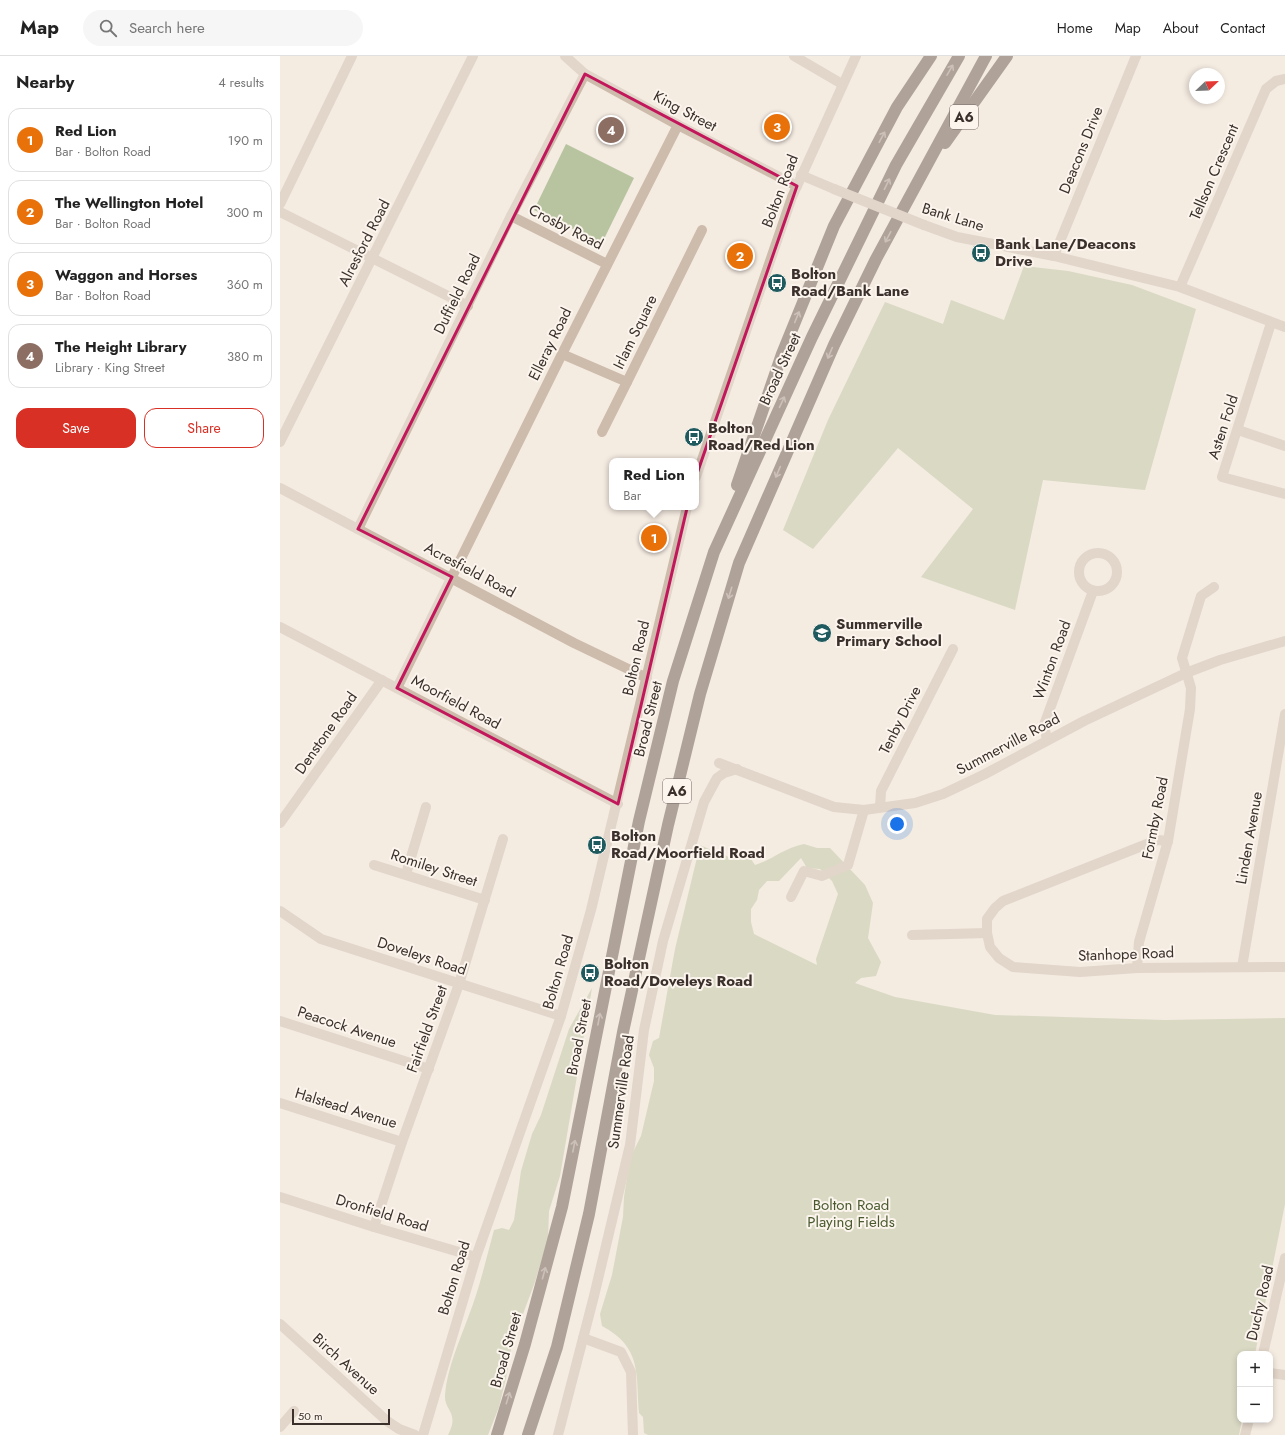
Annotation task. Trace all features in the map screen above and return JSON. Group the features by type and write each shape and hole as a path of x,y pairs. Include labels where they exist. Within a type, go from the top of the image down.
{"highway":[{"name":"A6","path":"714,552 782,354 834,226 897,107 931,56"},
{"name":"Broad Street","path":"497,1435 525,1344 562,1207 639,821 674,681 714,552 812,337 896,165 959,56"},
{"path":"920,178 986,56"},
{"name":"A6","path":"528,1435 557,1347 589,1214 623,1032 668,825 700,694 739,562 834,345 920,178 1007,56"}],"street":[{"path":"280,204 352,56"},
{"name":"Alresford Road","path":"280,442 473,56"},
{"name":"King Street","path":"565,56 585,74 678,125 797,186"},
{"path":"794,56 842,84"},
{"name":"Bolton Road","path":"699,468 801,175 856,56"},
{"name":"Deacons Drive","path":"1054,256 1136,56"},
{"name":"Duffield Road","path":"358,529 511,216 585,74"},
{"name":"Tellson Crescent","path":"1180,287 1266,90 1276,81 1285,79"},
{"name":"Elleray Road","path":"396,688 607,264 678,125"},
{"name":"Bank Lane","path":"801,175 957,237 1054,256 1180,287 1271,323 1285,327"},
{"path":"280,212 468,306"},
{"name":"Crosby Road","path":"511,216 607,264"},
{"name":"Irlam Square","path":"562,354 627,382 702,230"},
{"name":"Asten Fold","path":"1271,323 1222,477 1285,494"},
{"path":"602,432 627,382"},
{"path":"1238,430 1285,446"},
{"name":"Acresfield Road","path":"280,488 452,577 574,643 647,678"},
{"name":"Bolton Road","path":"423,1435 476,1257 561,1016 591,910 618,804 687,510"},
{"name":"Formby Road","path":"1136,968 1139,942 1168,841 1190,709 1191,688 1182,658 1201,596 1214,587"},
{"name":"Winton Road","path":"1047,740 1044,725 1092,591"},
{"name":"Moorfield Road","path":"282,631 382,680 618,804"},
{"name":"Summerville Road","path":"718,763 834,807 864,810 916,803 943,794 985,774 1047,740 1186,673 1220,660 1285,640"},
{"name":"Tenby Drive","path":"880,807 881,791 953,649"},
{"name":"Denstone Road","path":"280,823 382,680"},
{"name":"Linden Avenue","path":"1242,966 1285,714"},
{"name":"Summerville Road","path":"558,1435 630,1145 644,1030 663,941 704,802 717,778 724,773 737,769"},
{"path":"406,874 426,807"},
{"path":"791,897 804,871 822,876 848,865 864,810"},
{"name":"Fairfield Street","path":"374,1227 402,1142 459,984 503,839"},
{"path":"912,935 987,933 988,919 995,908 1003,901 1157,840 1168,841"},
{"name":"Romiley Street","path":"374,865 485,900"},
{"name":"Doveleys Road","path":"280,911 321,939 561,1016"},
{"name":"Stanhope Road","path":"987,933 990,947 999,958 1013,967 1080,972 1136,968 1242,966 1285,967"},
{"name":"Peacock Avenue","path":"280,1021 429,1069"},
{"name":"Halstead Avenue","path":"280,1103 402,1142"},
{"name":"Dronfield Road","path":"280,1197 476,1257"},
{"name":"Duchy Road","path":"1265,1351 1285,1258"},
{"name":"Birch Avenue","path":"280,1324 387,1421 399,1429 415,1435"},
{"path":"583,1338 621,1352 631,1372 633,1435"},
{"path":"1273,1373 1285,1375"},
{"path":"280,1427 294,1411"},
{"path":"1245,1435 1248,1423"}],"highlighted area":[{"path":"585,74 797,186 691,491 618,804 397,688 452,577 358,529"}],"green space":[{"path":"566,144 634,178 602,243 534,210"},
{"path":"1024,266 1068,271 1132,285 1196,309 1145,490 1043,480 1015,610 921,577 973,509 898,448 813,549 783,530 828,420 885,302 943,324 951,300 1004,320"},
{"name":"Bolton Road Playing Fields","path":"804,844 817,848 830,848 865,885 873,903 868,938 881,962 876,976 861,978 855,983 895,997 995,1015 1165,1020 1285,1018 1285,1204 1256,1351 1237,1351 1237,1423 1241,1423 1239,1435 648,1435 644,1433 643,1417 639,1413 637,1374 630,1352 615,1334 602,1326 600,1314 612,1275 623,1217 624,1197 630,1158 641,1136 654,1081 654,1068 649,1055 653,1041 659,1038 675,949 700,845 718,853 720,851 731,859 749,856 755,865 784,851","holes":["801,858 807,868 820,869 832,881 838,894 816,959 817,965 754,934 751,922 751,909 757,900 759,890 767,881 779,881"]},
{"path":"592,988 560,1176 549,1211 548,1239 535,1282 512,1343 507,1374 499,1407 488,1435 448,1435 451,1427 452,1416 445,1400 445,1395 448,1375 454,1354 483,1273 494,1230 502,1228 509,1230 514,1220 521,1171 532,1134 541,1115 569,1029"}],"place":[{"name":"Waggon and Horses","path":"777,127"},
{"name":"The Height Library","path":"611,130"},
{"name":"Bank Lane/Deacons Drive","path":"981,253"},
{"name":"The Wellington Hotel","path":"740,256"},
{"name":"Bolton Road/Bank Lane","path":"777,283"},
{"name":"Bolton Road/Red Lion","path":"694,437"},
{"name":"Red Lion","path":"654,538"},
{"name":"Summerville Primary School","path":"822,633"},
{"name":"Bolton Road/Moorfield Road","path":"597,845"},
{"name":"Bolton Road/Doveleys Road","path":"590,973"}]}
